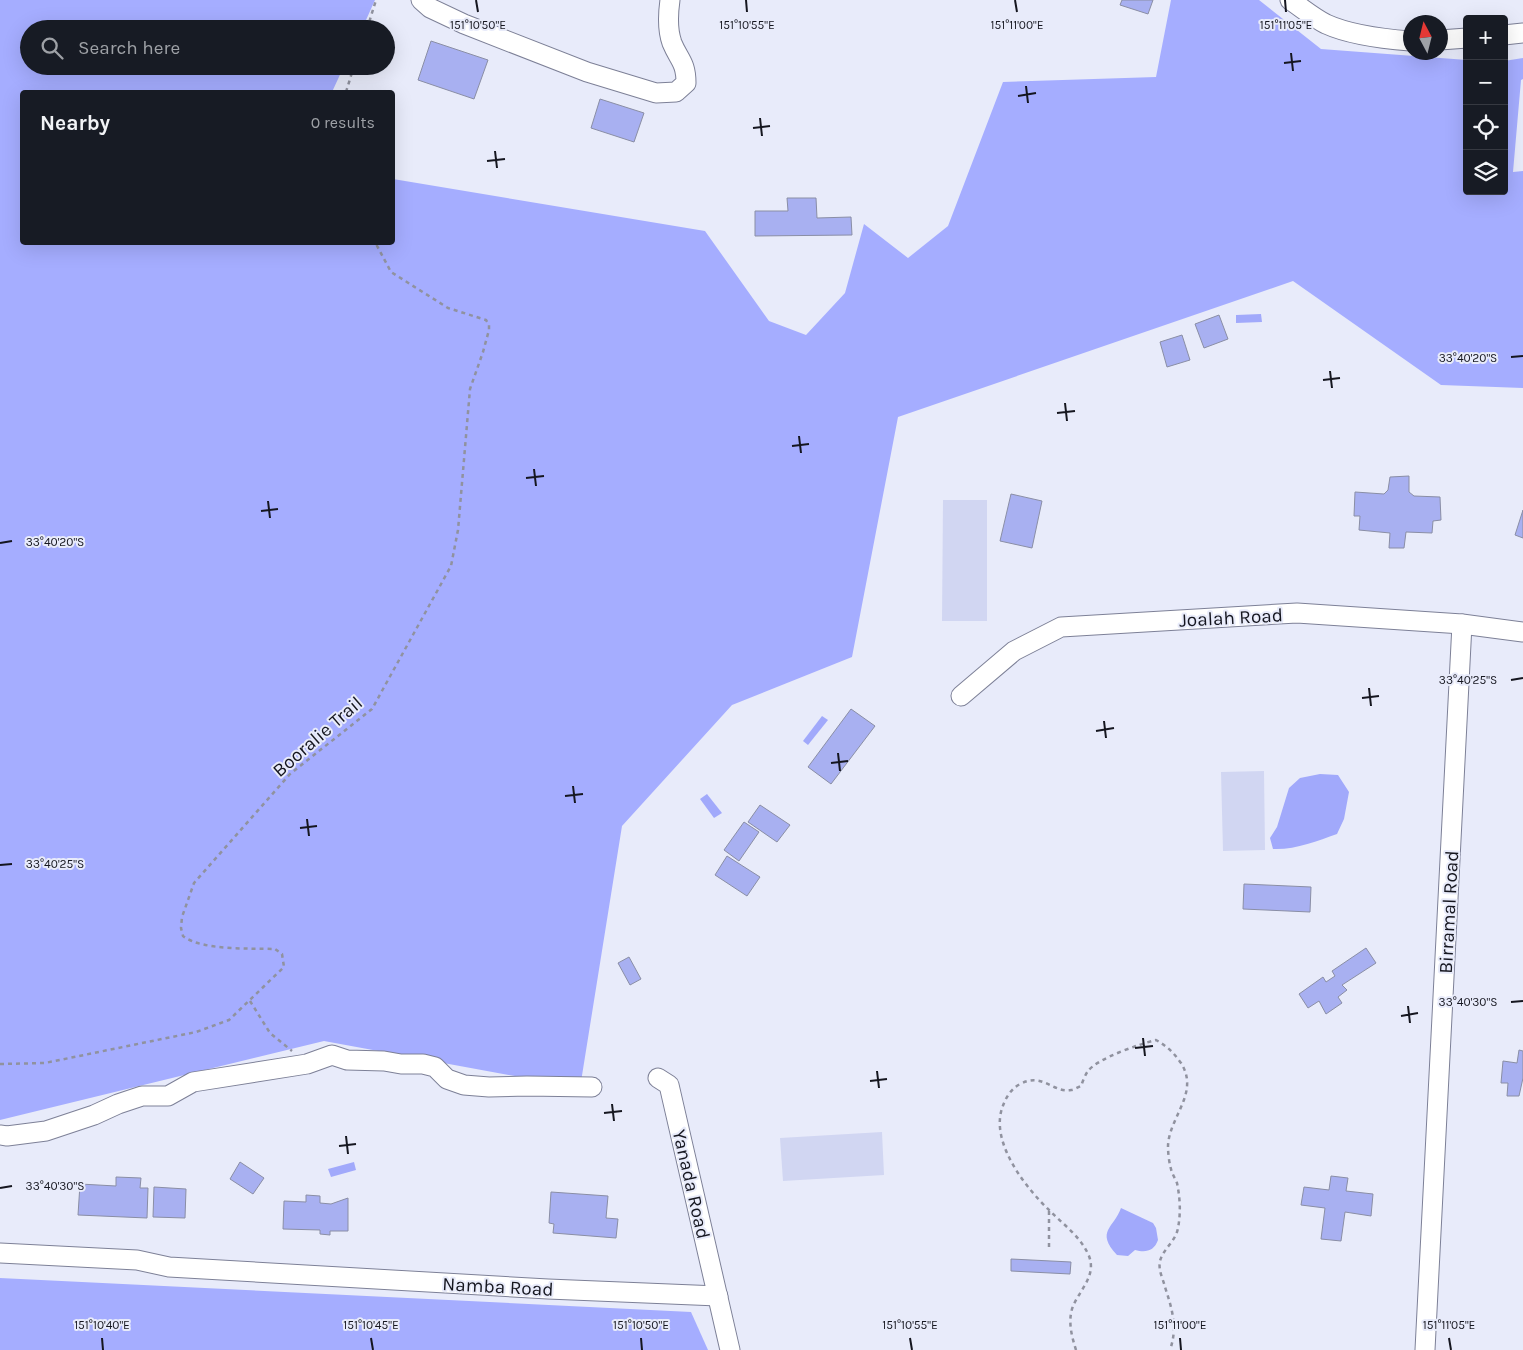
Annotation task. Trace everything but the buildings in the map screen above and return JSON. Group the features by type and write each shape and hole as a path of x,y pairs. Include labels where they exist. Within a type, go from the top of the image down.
{"street":[{"path":"421,0 430,8 588,72 656,93 676,92 686,83 686,70 672,43 668,15 670,0"},
{"path":"1290,0 1327,24 1359,34 1403,41"},
{"path":"1508,35 1523,33"},
{"path":"1448,39 1463,38"},
{"name":"Joalah Road","path":"961,696 1014,651 1061,626 1297,613 1462,624 1523,632"},
{"name":"Birramal Road","path":"1425,1350 1462,624"},
{"path":"0,1135 7,1136 46,1131 142,1096 168,1096 193,1082 307,1064 332,1055 347,1060 423,1064 435,1067 447,1079 464,1085 489,1087 592,1087"},
{"name":"Yanada Road","path":"658,1078 669,1085 718,1296"},
{"name":"Namba Road","path":"0,1253 137,1260 169,1267 538,1288 718,1296"},
{"path":"718,1296 730,1350"}],"path":[{"path":"369,20 376,0"},
{"path":"347,90 351,75"},
{"name":"Booralie Trail","path":"0,1064 45,1064 196,1032 229,1020 284,967 282,954 276,949 212,946 191,942 183,936 181,928 182,917 194,883 290,774 372,709 451,566 458,530 470,389 483,352 489,325 486,320 448,308 390,272 376,245"},
{"path":"250,1001 270,1032 307,1064"},
{"path":"1076,1350 1070,1324 1071,1311 1090,1276 1090,1259 1083,1243 1049,1210 1013,1164 1003,1144 999,1130 1000,1119 1007,1096 1018,1085 1030,1080 1042,1081 1058,1088 1070,1090 1081,1086 1088,1071 1099,1063 1127,1049 1156,1040 1167,1046 1186,1071 1188,1084 1168,1144 1170,1168 1176,1181 1181,1205 1178,1230 1174,1241 1160,1261 1161,1275 1174,1320 1175,1333 1170,1350"},
{"path":"1049,1210 1049,1247"}],"shaded area":[{"path":"0,0 375,0 366,20 20,20 20,75 340,75 333,90 20,90 20,245 395,245 395,179 705,231 769,321 806,335 845,293 864,224 908,258 948,226 1003,82 1156,77 1171,0 1259,0 1321,49 1403,55 1403,60 1463,60 1463,195 1508,195 1508,60 1523,58 1523,79 1521,80 1513,172 1523,171 1523,388 1441,385 1293,281 898,417 852,657 732,705 622,826 580,1088 324,1041 0,1120"},
{"path":"1261,314 1262,322 1236,323 1236,315"},
{"path":"943,500 987,500 987,621 942,621"},
{"path":"822,716 828,720 808,745 803,741"},
{"path":"1264,771 1265,850 1223,851 1221,772"},
{"path":"1320,774 1338,775 1349,792 1344,819 1337,834 1298,847 1273,849 1270,838 1277,827 1289,788 1300,778"},
{"path":"707,794 722,813 714,818 700,799"},
{"path":"882,1132 884,1175 783,1181 780,1138"},
{"path":"354,1162 356,1170 331,1177 328,1169"},
{"path":"1121,1208 1153,1223 1158,1240 1152,1249 1146,1251 1135,1250 1128,1256 1117,1255 1107,1240 1107,1235"},
{"path":"0,1278 691,1312 708,1350 0,1350"}]}
